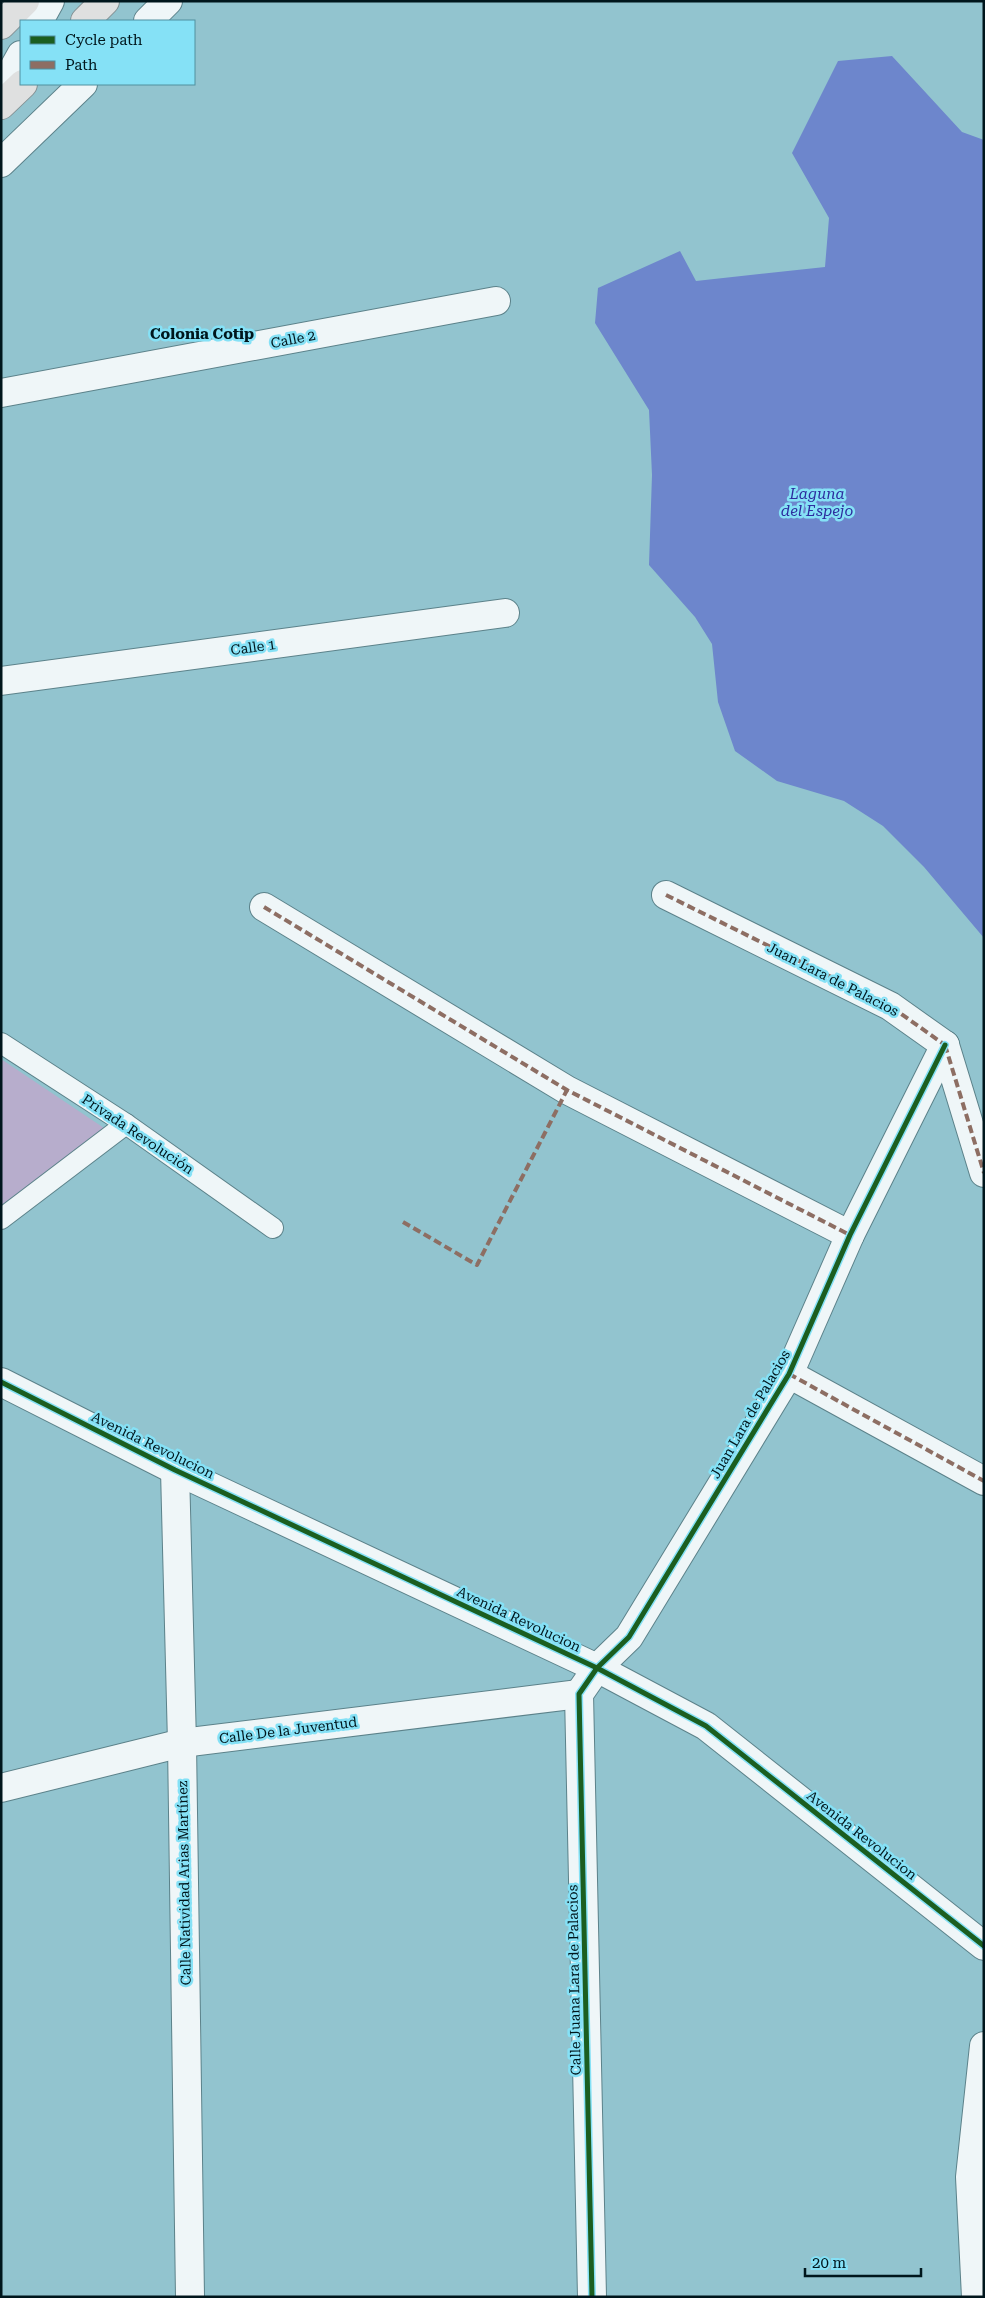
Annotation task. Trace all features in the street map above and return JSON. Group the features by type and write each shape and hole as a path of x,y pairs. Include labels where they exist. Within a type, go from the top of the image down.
{"main road":[{"path":"1,25 25,1"},
{"path":"86,20 105,1"},
{"path":"1,105 22,85"}],"street":[{"path":"40,20 50,1"},
{"path":"149,20 168,1"},
{"path":"1,91 20,56"},
{"path":"1,163 82,85"},
{"name":"Calle 2","path":"1,393 496,301"},
{"name":"Calle 1","path":"1,681 505,613"},
{"name":"Juan Lara de Palacios","path":"597,1668 629,1637 789,1374 850,1235 946,1045 890,1006 666,895"},
{"path":"264,907 567,1090 850,1235"},
{"path":"946,1045 984,1173"},
{"path":"789,1374 984,1481"},
{"name":"Avenida Revolucion","path":"1,1382 175,1470 597,1668 706,1726 984,1946"},
{"name":"Calle Natividad Arias Martínez","path":"175,1470 182,1743 190,2297"},
{"path":"580,1694 597,1668"},
{"name":"Calle De la Juventud","path":"1,1788 182,1743 580,1694"},
{"name":"Calle Juana Lara de Palacios","path":"580,1694 592,2297"},
{"path":"976,2297 970,2177 984,2046"}],"lane":[{"name":"Privada Revolución","path":"1,1043 126,1124 273,1228"},
{"path":"1,1219 126,1124"}],"shaded area":[{"path":"1,1059 107,1130 1,1212"}],"water":[{"name":"Laguna del Espejo","path":"892,56 962,132 984,140 984,938 924,867 883,826 844,801 777,781 735,751 718,702 712,644 695,617 649,565 652,475 649,410 595,323 598,288 680,251 696,281 825,267 829,218 792,153 838,61"}],"marked path":[{"path":"666,895 890,1006 945,1045"},
{"path":"264,907 567,1090 850,1235"},
{"path":"945,1045 984,1173"},
{"path":"403,1222 477,1265 567,1090"},
{"path":"789,1374 984,1481"}],"cycle path":[{"path":"592,2297 579,1694 597,1668 629,1637 789,1374 850,1235 945,1045"},
{"path":"1,1382 175,1470 597,1668 706,1726 984,1946"}],"district":[{"name":"Colonia Cotip","path":"202,334"}]}
